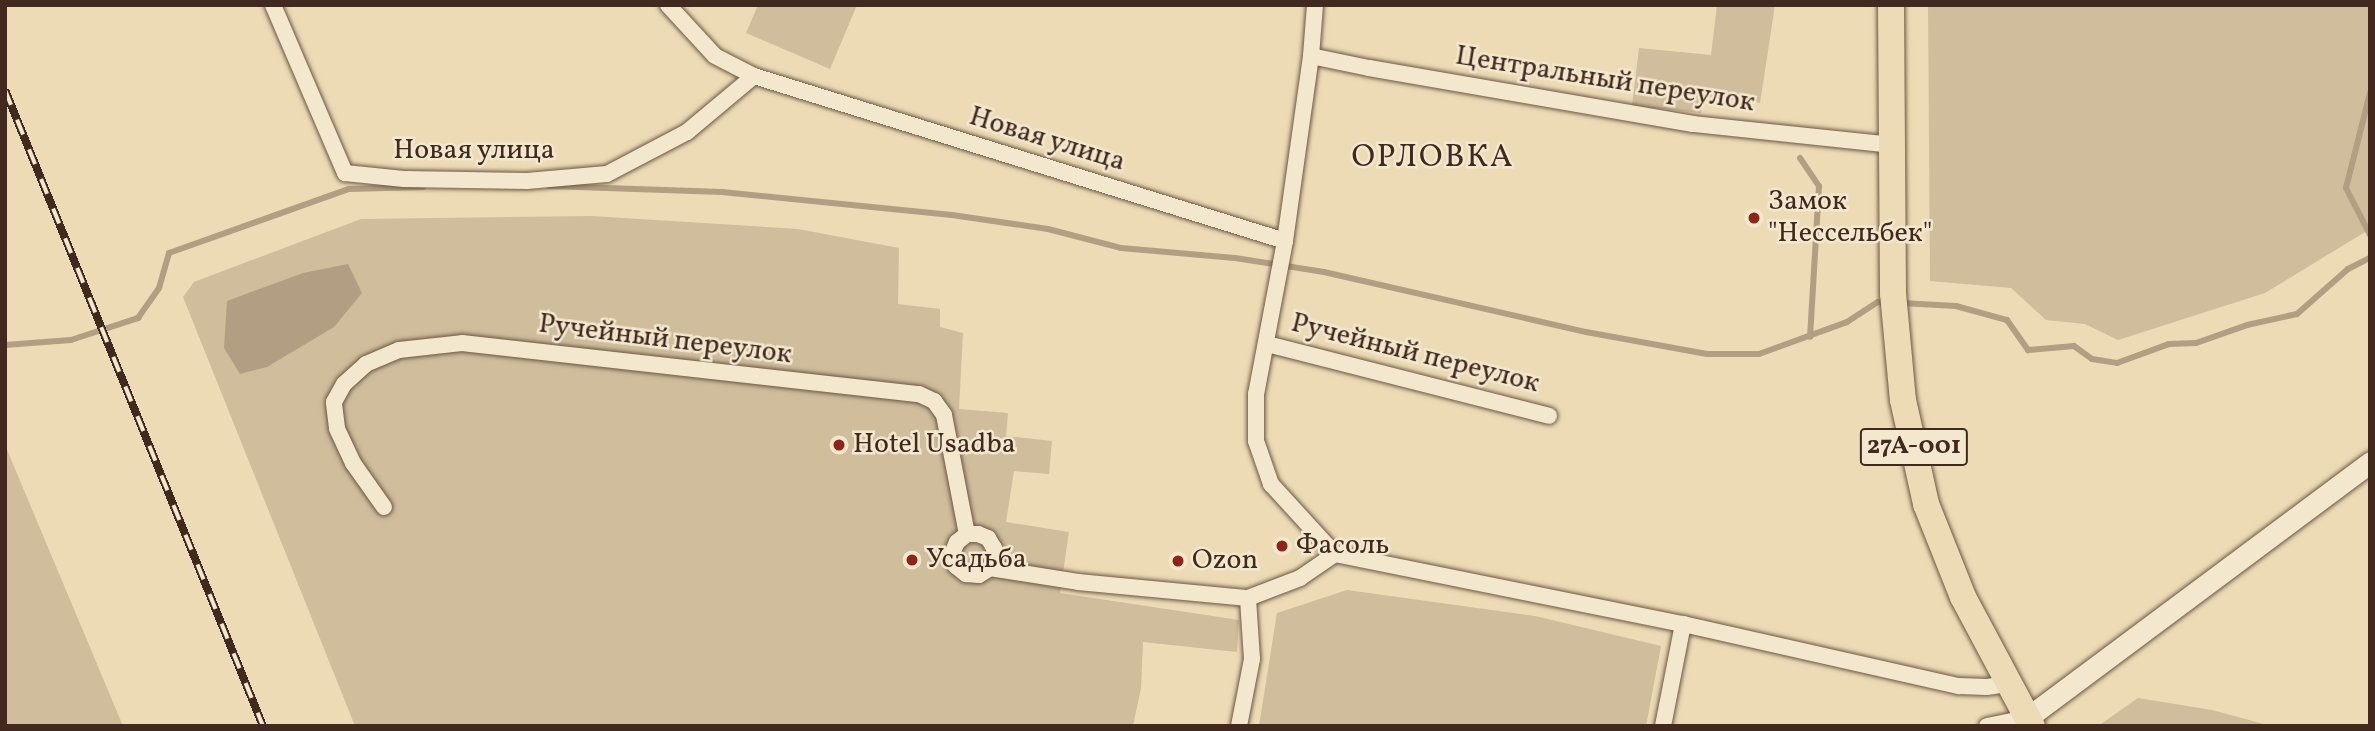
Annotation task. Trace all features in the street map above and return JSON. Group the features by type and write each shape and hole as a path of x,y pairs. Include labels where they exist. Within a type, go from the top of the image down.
{"main road":[{"name":"27А-001","path":"1891,5 1893,293 1903,400 1926,504 1963,597 2030,722"}],"street":[{"name":"Новая улица","path":"273,5 345,173 404,179 515,181 607,174 687,132 754,76"},
{"name":"Новая улица","path":"668,5 715,56 754,76 1284,242"},
{"path":"1315,5 1311,55 1284,242 1256,394 1256,441 1270,484 1335,554 1683,624 1959,686 1987,687 2009,684"},
{"name":"Центральный переулок","path":"1311,55 1369,68 1693,124 1892,145"},
{"name":"Ручейный переулок","path":"384,507 353,463 337,428 334,402 344,384 366,364 399,350 462,344 919,394 934,401 944,415 967,534"},
{"name":"Ручейный переулок","path":"1267,344 1549,416"},
{"path":"1987,726 2030,722 2370,462"},
{"path":"967,534 988,538 994,548 995,559 990,568 979,575 966,575 956,566 953,554 957,542 967,534"},
{"path":"990,568 1078,582 1248,598 1300,578 1335,554"},
{"path":"1239,726 1252,659 1248,598"},
{"path":"1663,726 1683,624"}],"shaded area":[{"path":"758,5 857,5 830,69 746,33"},
{"path":"1717,5 1775,5 1760,103 1703,96 1701,113 1632,106 1639,48 1711,55"},
{"path":"1928,5 2370,5 2370,229 2265,293 2118,340 2085,324 2046,320 2011,288 1930,281"},
{"name":"Усадьба","path":"591,216 798,229 899,248 898,304 940,309 940,327 963,333 959,409 1008,413 1006,436 1052,441 1049,474 1014,471 1006,522 1069,532 1060,593 1239,620 1237,652 1143,642 1141,688 1133,726 355,726 183,297 194,282 361,219"},
{"path":"348,264 362,293 334,327 267,367 240,374 224,348 227,301 303,273"},
{"path":"5,445 123,726 5,726"},
{"path":"1347,590 1535,616 1661,646 1646,726 1259,726 1277,613"},
{"path":"2138,698 2212,710 2271,726 2098,726"}],"waterway":[{"path":"2370,93 2346,188 2370,235"},
{"path":"1800,158 1819,186 1810,337"},
{"path":"549,186 722,192 952,215 1048,229 1121,248 1235,258 1324,272 1586,332 1707,354 1759,354 1847,322 1878,302 1887,303"},
{"path":"5,345 71,340 138,318 159,288 169,253 349,189 423,187"},
{"path":"1901,303 1956,306 2007,320 2028,350 2074,346 2092,359 2117,363 2169,344 2196,343 2247,325 2297,314 2348,269 2370,258"}],"railway":[{"path":"5,90 263,726"}],"place":[{"name":"Замок \"Нессельбек\"","path":"1754,218"},
{"name":"Hotel Usadba","path":"839,445"},
{"name":"Фасоль","path":"1282,546"},
{"name":"Усадьба","path":"912,560"},
{"name":"Ozon","path":"1178,561"}],"district":[{"name":"ОРЛОВКА","path":"1433,158"}]}
